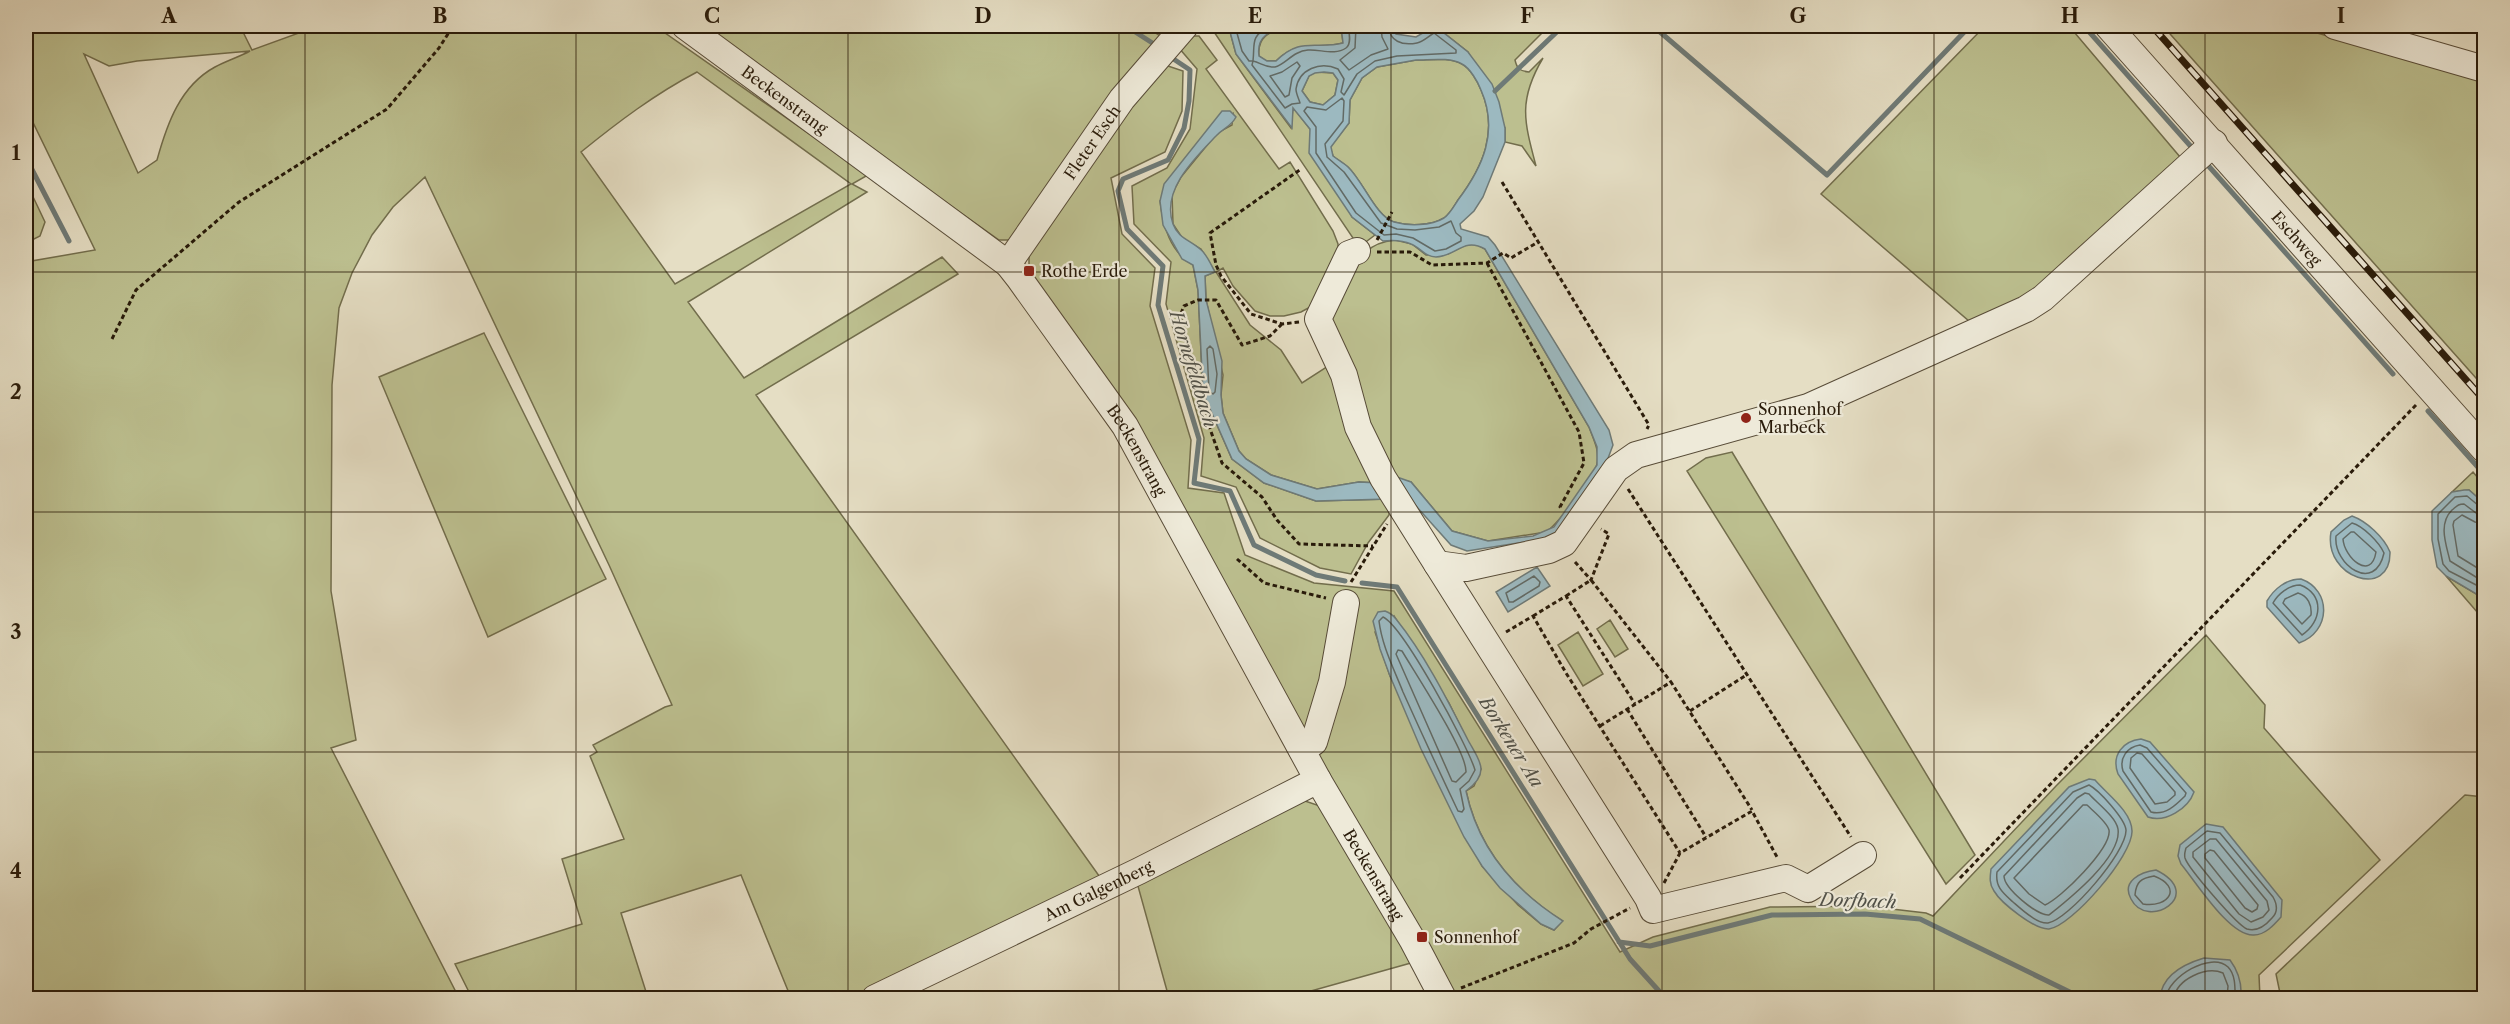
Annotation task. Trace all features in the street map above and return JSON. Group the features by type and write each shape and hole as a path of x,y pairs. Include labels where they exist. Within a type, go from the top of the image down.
{"street":[{"name":"Beckenstrang","path":"686,26 1008,264 1125,426 1318,780 1413,941 1442,997"},
{"name":"Fleter Esch","path":"1008,264 1122,99 1185,26"},
{"name":"Eschweg","path":"2108,26 2484,449"},
{"path":"2335,26 2484,69"},
{"path":"1437,564 1466,568 1549,550 1564,543 1573,513 1626,462 1808,407 2026,309 2043,298 2214,143"},
{"path":"1367,246 1349,254 1318,319 1344,375 1358,427 1393,494 1648,898 1653,910 1786,878 1808,889 1863,855"},
{"path":"1302,750 1314,742 1332,682 1346,603"},
{"name":"Am Galgenberg","path":"875,999 1139,872 1318,780"}],"path":[{"path":"112,339 136,290 239,202 387,109 439,48 453,26"},
{"path":"1300,169 1210,233 1216,265 1221,276 1251,314 1282,324 1318,319"},
{"path":"1502,182 1649,424 1626,462 1748,674 1863,855"},
{"path":"1392,212 1367,246 1410,252 1432,265 1487,263 1503,253 1511,258 1538,242"},
{"path":"1487,263 1579,432 1584,463 1560,507 1609,534 1591,580 1504,633 1499,624"},
{"path":"1282,324 1270,336 1242,345 1216,300 1198,300 1184,306 1180,316 1199,397 1222,463 1262,497 1277,520 1299,544 1373,546"},
{"path":"1960,878 2432,388"},
{"path":"1237,558 1264,583 1346,603 1352,578 1373,546 1393,494"},
{"path":"1591,580 1671,682 1690,711 1772,844 1786,878"},
{"path":"1566,596 1635,704"},
{"path":"1533,616 1680,853"},
{"path":"1690,711 1748,674"},
{"path":"1600,726 1671,682"},
{"path":"1627,709 1706,837"},
{"path":"1648,898 1664,882 1680,853 1752,811"},
{"path":"1442,997 1574,944 1607,919"}],"green space":[{"path":"27,26 240,26 252,50 318,26 655,26 868,175 852,184 867,192 688,302 744,378 942,257 958,274 756,395 1102,880 863,998 791,998 741,875 621,913 648,998 472,998 455,964 582,924 562,859 624,839 590,756 597,752 593,745 672,705 609,565 425,177 393,207 372,235 352,273 339,308 332,385 331,591 356,740 331,748 459,998 26,998 26,262 95,250 26,108","holes":["250,51 215,67 193,84 177,107 165,133 157,160 138,173 84,54 109,66 137,61","697,72 851,184 675,284 581,152 637,109"]},
{"path":"698,26 1145,26 1160,36 1109,96 1018,240 999,240"},
{"path":"1210,26 1231,26 1229,28 1236,54 1291,128 1293,107 1310,129 1352,217 1375,235 1359,247"},
{"path":"1286,26 1341,26 1343,43 1293,49 1276,61 1266,61 1259,56 1260,44 1265,36"},
{"path":"1435,26 1549,26 1515,60 1519,69 1529,72 1543,58 1530,86 1526,111 1526,123 1536,166 1522,146 1505,142 1505,128 1468,52"},
{"path":"1985,26 2069,26 2186,164 2054,283 1976,327 1821,194"},
{"path":"2163,26 2293,26 2484,81 2484,387"},
{"path":"1193,36 1199,36 1217,60 1206,69 1279,169 1290,162 1333,231 1338,244 1338,257 1314,305 1301,312 1284,316 1270,316 1255,311 1233,286 1223,268 1216,272 1250,325 1281,350 1302,383 1328,366 1379,483 1359,482 1317,489 1271,475 1246,459 1239,451 1223,413 1221,395 1223,375 1206,300 1205,276 1215,272 1201,249 1183,239 1173,224 1172,194 1181,177 1215,136 1160,201 1163,220 1173,246 1185,260 1193,265 1198,290 1203,393 1232,459 1264,483 1316,501 1389,499 1389,515 1368,543 1351,574 1320,568 1260,538 1236,487 1201,476 1204,438 1166,304 1171,262 1134,224 1132,186 1167,168 1190,129 1197,69 1179,48","holes":["1233,114 1232,125 1217,133"]},
{"path":"1440,59 1462,64 1478,83 1489,120 1486,148 1481,162 1450,212 1439,221 1413,225 1387,219 1375,206 1354,173 1333,156 1330,147 1349,123 1350,100 1362,78 1377,67 1416,60"},
{"path":"1162,64 1183,71 1182,111 1165,152 1111,178 1122,234 1155,268 1150,306 1191,440 1188,488 1224,493 1245,555 1314,583 1394,591 1620,952 1653,937 1770,907 1866,906 1926,913 1933,916 2056,786 2206,635 2265,705 2264,728 2380,860 2259,975 2260,998 1450,998 1029,280 1029,254","holes":["1394,616 1449,703 1481,769 1474,786 1466,791 1479,831 1500,866 1528,896 1562,921 1554,930 1541,924 1518,905 1482,866 1390,676 1375,632"]},
{"path":"1315,72 1333,73 1338,80 1335,95 1323,105 1310,102 1302,91 1309,76"},
{"path":"26,182 45,222 40,236 26,243"},
{"path":"1395,240 1412,244 1426,255 1448,254 1466,245 1476,244 1485,249 1589,427 1598,454 1597,464 1574,500 1546,532 1488,541 1452,531 1411,482 1390,478 1328,316 1338,291 1361,258 1376,245"},
{"path":"484,333 606,579 488,637 379,377"},
{"path":"1732,452 1975,855 1946,884 1687,471 1706,458"},
{"path":"2473,472 2484,485 2484,503 2469,490 2452,492"},
{"path":"2446,576 2478,595 2484,595 2484,620"},
{"path":"1610,620 1628,649 1615,657 1597,629"},
{"path":"1578,632 1603,674 1583,686 1558,645"},
{"path":"2465,795 2484,797 2484,998 2281,998 2276,974"},
{"path":"1302,800 1326,808 1418,961 1286,998 1169,998 1136,879"}],"water":[{"path":"1231,26 1288,26 1266,35 1260,43 1259,56 1267,61 1276,61 1285,53 1301,46 1343,43 1341,26 1395,26 1396,34 1416,37 1435,26 1468,52 1492,84 1505,128 1505,142 1483,197 1474,211 1460,224 1461,229 1488,237 1495,245 1609,430 1613,445 1604,469 1559,531 1549,538 1467,551 1451,545 1407,496 1394,476 1411,482 1452,531 1488,541 1533,536 1554,527 1597,465 1597,447 1589,427 1485,249 1471,245 1443,256 1432,257 1408,243 1383,241 1352,217 1309,153 1310,129 1293,108 1292,128 1236,54 1229,28","holes":["1440,59 1462,64 1478,83 1489,120 1486,148 1481,162 1450,212 1439,221 1413,225 1387,219 1375,206 1354,173 1333,156 1331,147 1349,123 1350,100 1362,78 1377,67 1416,60","1324,72 1333,73 1338,80 1335,95 1323,105 1310,102 1302,91 1309,76"]},
{"path":"1222,111 1230,111 1236,117 1199,154 1182,176 1172,199 1171,211 1175,229 1202,251 1215,272 1205,276 1206,300 1222,361 1223,413 1239,451 1246,459 1271,475 1317,489 1359,482 1379,483 1389,499 1316,501 1264,483 1232,459 1203,393 1198,290 1193,265 1182,259 1163,225 1160,201 1164,184"},
{"path":"2469,490 2484,503 2484,595 2478,595 2446,576 2437,567 2432,540 2432,511 2452,492"},
{"path":"2352,516 2374,530 2390,552 2387,567 2380,576 2370,579 2358,577 2346,571 2337,561 2331,548 2331,532"},
{"path":"1537,567 1550,586 1508,612 1496,592"},
{"path":"2301,579 2311,584 2318,592 2324,611 2317,630 2310,638 2299,643 2267,607 2267,601 2281,586"},
{"path":"1385,611 1395,618 1417,647 1481,765 1480,776 1466,791 1479,831 1489,849 1514,881 1529,896 1563,921 1554,930 1541,924 1500,888 1482,866 1464,837 1421,749 1380,649 1373,621 1378,612"},
{"path":"2141,739 2150,742 2194,792 2181,809 2162,818 2148,817 2118,774 2116,767 2120,750 2129,743"},
{"path":"2089,779 2095,780 2128,817 2132,831 2130,842 2112,872 2086,903 2059,925 2049,929 2043,928 2019,915 1998,896 1992,888 1991,869 2069,787"},
{"path":"2206,824 2223,827 2282,900 2281,917 2266,931 2254,935 2235,927 2214,907 2181,864 2178,856 2180,845"},
{"path":"2156,870 2170,880 2176,890 2175,899 2169,906 2159,910 2149,911 2139,908 2129,893 2131,882 2139,875"},
{"path":"2204,958 2230,960 2239,979 2241,998 2160,998 2165,983 2175,972"}],"waterway":[{"name":"Borkener Aa","path":"1126,26 1157,46"},
{"path":"1495,91 1563,26"},
{"path":"1653,26 1827,175 1970,26"},
{"path":"2084,26 2194,150"},
{"name":"Hornefeldbach","path":"1172,58 1190,70 1189,101 1184,128 1168,160 1123,179 1118,191 1127,229 1163,266 1158,305 1199,439 1194,483 1230,491 1254,545 1316,575 1345,581"},
{"path":"26,158 69,241"},
{"path":"2205,162 2393,374"},
{"path":"2428,411 2484,474"},
{"name":"Borkener Aa","path":"1362,583 1397,587 1630,959 1659,991 1662,998"},
{"name":"Dorfbach","path":"1619,942 1650,946 1772,915 1865,914 1920,919 2082,998"}],"railway":[{"path":"2152,26 2484,400"}],"place":[{"name":"Rothe Erde","path":"1029,271"},
{"name":"Sonnenhof Marbeck","path":"1746,418"},
{"name":"Sonnenhof","path":"1422,937"}]}
